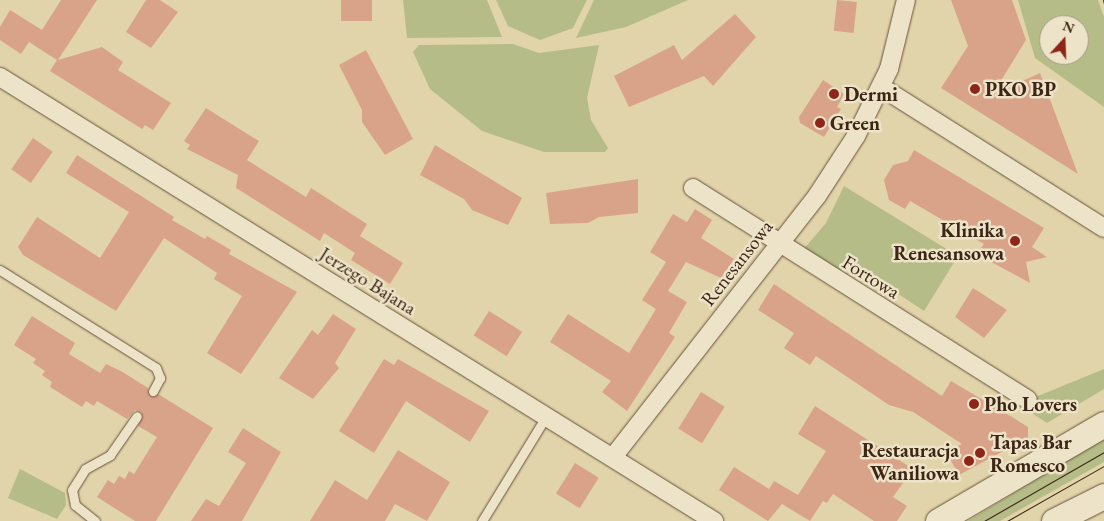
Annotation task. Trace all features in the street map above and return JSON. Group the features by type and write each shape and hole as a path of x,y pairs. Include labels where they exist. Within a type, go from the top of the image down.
{"main road":[{"path":"938,521 1104,424"},
{"path":"1054,521 1104,496"}],"street":[{"name":"Renesansowa","path":"614,457 779,244 856,136 881,87 906,0"},
{"name":"Jerzego Bajana","path":"0,76 547,414 714,521"},
{"path":"881,87 1104,228"},
{"name":"Fortowa","path":"692,188 1028,400"}],"lane":[{"path":"0,270 156,368 160,378 153,391"},
{"path":"482,521 547,414"},
{"path":"95,521 75,505 72,490 85,468 110,455 137,416"}],"green space":[{"path":"403,0 487,0 502,37 407,38"},
{"path":"496,0 587,0 573,28 540,40 508,26"},
{"path":"594,0 688,0 626,27 576,38"},
{"path":"1018,0 1098,0 1104,17 1104,107 1045,65 1089,65 1089,15 1039,15 1039,61 1035,58"},
{"path":"513,44 539,53 599,45 587,98 591,120 608,148 605,152 544,152 482,131 430,89 413,52 419,45"},
{"path":"844,186 958,256 924,311 848,261 839,273 802,251 826,223"},
{"path":"1104,369 1104,389 1047,423 1024,408 1038,396"},
{"path":"1104,438 1104,462 1000,521 968,521"},
{"path":"20,469 65,493 66,505 57,519 8,498"}],"building":[{"path":"61,0 97,0 58,60 102,47 123,62 118,70 171,103 153,130 145,125 142,129 50,71 57,60 29,42 21,54 0,40 0,27 10,10 42,30"},
{"path":"146,0 160,0 178,12 151,48 126,32"},
{"path":"341,0 372,0 372,21 341,21"},
{"path":"837,0 857,2 854,33 834,31"},
{"path":"951,0 1012,0 1026,40 992,95 1040,73 1078,174 941,88 968,46"},
{"path":"735,14 756,37 713,86 704,76 629,107 614,76 674,45 682,60"},
{"path":"366,50 413,139 385,155 362,122 362,110 339,65"},
{"path":"823,80 844,94 837,107 841,109 824,137 800,123 799,117"},
{"path":"206,108 259,141 247,160 306,197 311,188 367,224 360,236 403,263 390,284 351,260 355,253 324,233 320,241 236,188 238,175 187,149 190,145 184,141"},
{"path":"33,138 53,152 31,183 11,169"},
{"path":"435,145 522,198 508,225 472,210 464,199 420,175"},
{"path":"914,150 1044,228 1032,247 1047,257 1026,262 1030,283 986,259 990,254 981,248 984,244 910,201 905,209 889,200 884,180 893,165 908,161"},
{"path":"77,155 174,217 172,220 205,239 207,236 231,250 229,254 297,292 241,374 207,353 242,296 214,279 217,273 164,238 116,311 23,255 18,247 37,217 100,258 129,212 66,173"},
{"path":"638,179 638,213 599,217 588,223 550,224 546,193"},
{"path":"695,209 712,220 701,238 734,259 721,278 686,262 668,291 687,302 669,333 675,337 627,411 602,392 611,381 550,342 568,314 629,353 656,309 642,300 666,262 650,252 673,214 687,222"},
{"path":"774,284 942,396 951,381 1012,417 1028,427 1028,438 959,475 946,452 962,444 913,412 889,405 816,356 810,365 784,348 794,333 758,310"},
{"path":"973,288 1007,310 984,338 955,317"},
{"path":"489,311 522,332 507,356 474,336"},
{"path":"333,314 356,329 335,363 339,368 313,399 279,378 312,330 318,335"},
{"path":"32,316 75,343 69,354 100,373 106,364 121,371 148,388 150,396 158,394 213,428 156,521 135,521 97,497 108,480 114,484 119,476 125,479 129,471 134,474 157,437 138,426 142,413 135,410 127,419 97,401 94,406 86,401 82,407 50,387 52,382 42,375 45,371 33,363 36,359 14,345"},
{"path":"384,359 394,365 398,359 489,411 470,442 406,401 374,453 339,431"},
{"path":"701,392 725,407 702,443 678,428"},
{"path":"815,406 913,469 893,497 907,506 897,521 874,521 833,494 827,503 823,501 810,521 782,504 768,521 719,490 734,467 769,489 774,481 798,495 826,451 798,434"},
{"path":"243,428 281,452 242,521 191,521 206,499 219,506 246,463 228,452"},
{"path":"398,450 450,482 427,521 395,504 385,521 310,521 335,480 367,500"},
{"path":"575,463 599,478 580,508 556,494"}],"tram line":[{"path":"1103,0 1104,4"},
{"path":"984,521 1104,452"},
{"path":"1007,521 1104,466"}],"place":[{"name":"PKO BP","path":"975,89"},
{"name":"Dermi","path":"834,94"},
{"name":"Green","path":"820,123"},
{"name":"Klinika Renesansowa","path":"1015,241"},
{"name":"Pho Lovers","path":"974,404"},
{"name":"Tapas Bar Romesco","path":"980,453"},
{"name":"Restauracja Waniliowa","path":"969,461"}]}
